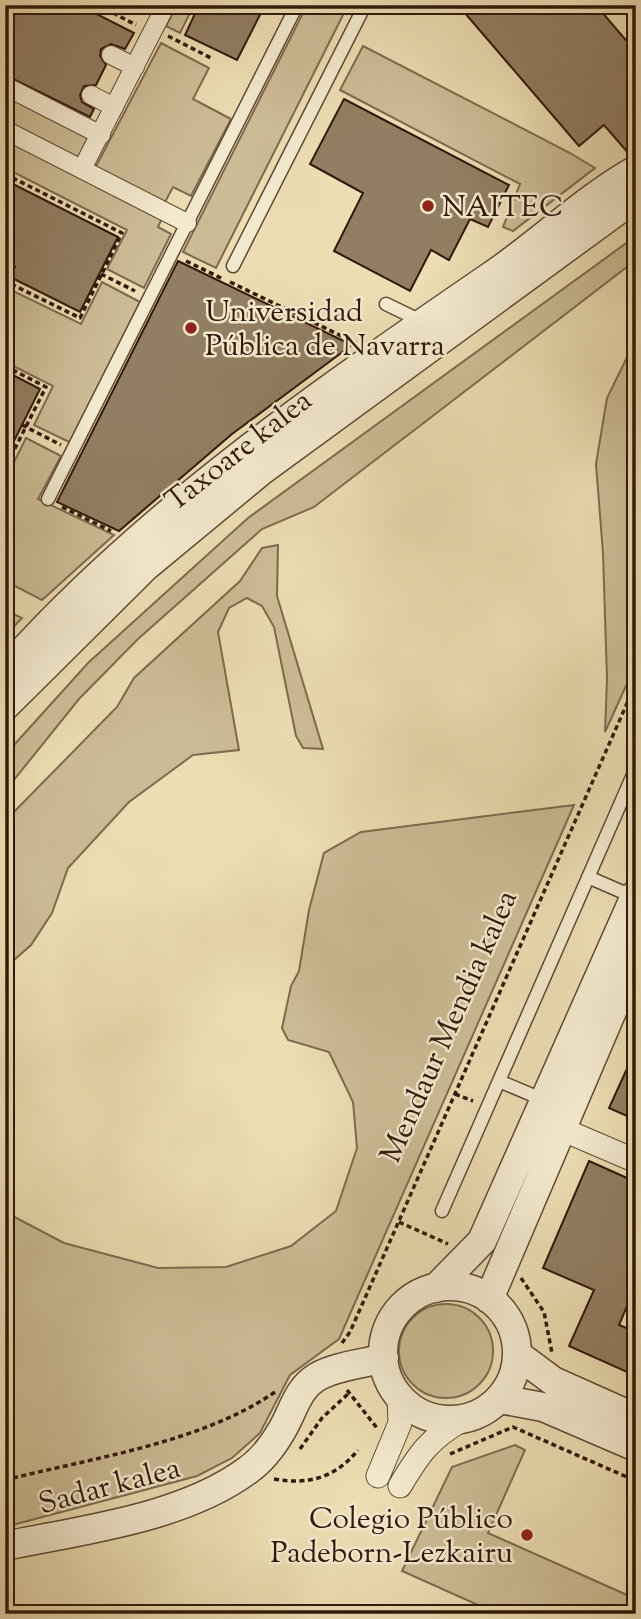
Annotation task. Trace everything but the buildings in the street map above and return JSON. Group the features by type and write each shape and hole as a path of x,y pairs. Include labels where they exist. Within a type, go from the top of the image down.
{"street":[{"path":"82,169 166,5"},
{"path":"111,55 135,67"},
{"path":"5,86 100,135"},
{"path":"91,95 114,107"},
{"path":"5,130 187,223"},
{"name":"Taxoare kalea","path":"5,671 39,633 158,523 256,443 636,170"},
{"name":"Taxoare kalea","path":"5,706 145,567 261,471 636,197"},
{"path":"436,1288 482,1241 635,896"},
{"path":"489,1299 559,1128 636,956"},
{"path":"559,1128 636,1161"},
{"path":"400,1486 421,1450 435,1435 483,1412 500,1399 509,1385 517,1355 514,1333 505,1314 489,1299 464,1288 436,1288 418,1294 397,1314 385,1339 384,1358 388,1378 399,1396 427,1416 462,1420"},
{"path":"517,1355 553,1381 636,1418"},
{"name":"Sadar kalea","path":"5,1546 159,1512 218,1489 249,1470 267,1452 283,1429 297,1398 316,1378 344,1381 384,1358"},
{"path":"378,1476 400,1423 399,1396"},
{"path":"500,1399 542,1407 636,1447"}],"lane":[{"path":"51,501 72,451 297,5"},
{"path":"233,266 365,5"},
{"path":"386,304 424,322"},
{"path":"442,1211 636,768"},
{"path":"588,877 635,896"},
{"path":"499,1081 544,1100"},
{"path":"378,1476 400,1486"}],"path":[{"path":"97,5 213,59"},
{"path":"5,174 122,233 79,318 5,281"},
{"path":"180,257 361,345"},
{"path":"101,274 149,298"},
{"path":"5,366 46,387 5,468"},
{"path":"24,426 72,451"},
{"path":"51,501 119,535"},
{"name":"Mendaur Mendia kalea","path":"344,1381 334,1352 350,1332 636,683"},
{"path":"344,1381 381,1432 395,1439"},
{"path":"5,1480 199,1431 239,1414 279,1389"},
{"path":"421,1450 436,1457 456,1453 513,1427 636,1481"},
{"path":"268,1478 299,1483 321,1479 338,1470 358,1450"}],"shaded area":[{"path":"177,5 194,5 180,33 166,26"},
{"path":"307,5 348,5 216,268 183,252"},
{"path":"161,43 209,68 193,99 231,119 191,196 173,187 164,204 95,168"},
{"path":"363,46 595,168 513,231 503,227 520,184 340,90"},
{"path":"5,93 92,137 79,162 5,125"},
{"path":"5,135 163,216 158,227 171,234 144,288 107,269 127,230 5,168"},
{"path":"636,236 636,260 314,507 262,529 138,639 79,699 5,791 5,755 88,663 248,518"},
{"path":"102,282 140,302 71,443 34,425 53,386 5,362 5,287 81,324"},
{"path":"636,339 636,664 605,732 607,679 603,553 596,464 607,398"},
{"path":"26,438 61,456 38,499 114,535 42,600 5,581 5,474 8,474"},
{"path":"278,545 277,596 323,749 303,748 296,736 274,627 262,606 247,598 229,608 218,632 239,750 193,755 129,802 68,868 52,913 31,945 5,968 5,821 117,707 134,678 240,581 262,548"},
{"path":"5,610 22,618 5,636"},
{"path":"574,805 339,1339 290,1375 260,1433 232,1458 197,1476 5,1527 5,1212 64,1243 158,1268 226,1267 291,1246 336,1211 357,1148 353,1102 329,1052 288,1040 282,1028 291,986 299,971 309,910 324,853 361,832"},
{"path":"446,1304 464,1308 479,1318 489,1333 493,1351 489,1369 479,1384 464,1394 446,1398 428,1394 413,1384 403,1369 399,1351 403,1333 413,1318 428,1308"},
{"path":"515,1445 525,1450 488,1533 636,1599 636,1614 498,1614 402,1571 452,1467"}],"place":[{"name":"NAITEC","path":"428,206"},
{"name":"Universidad Pública de Navarra","path":"191,328"},
{"name":"Colegio Público Padeborn-Lezkairu","path":"527,1535"}]}
